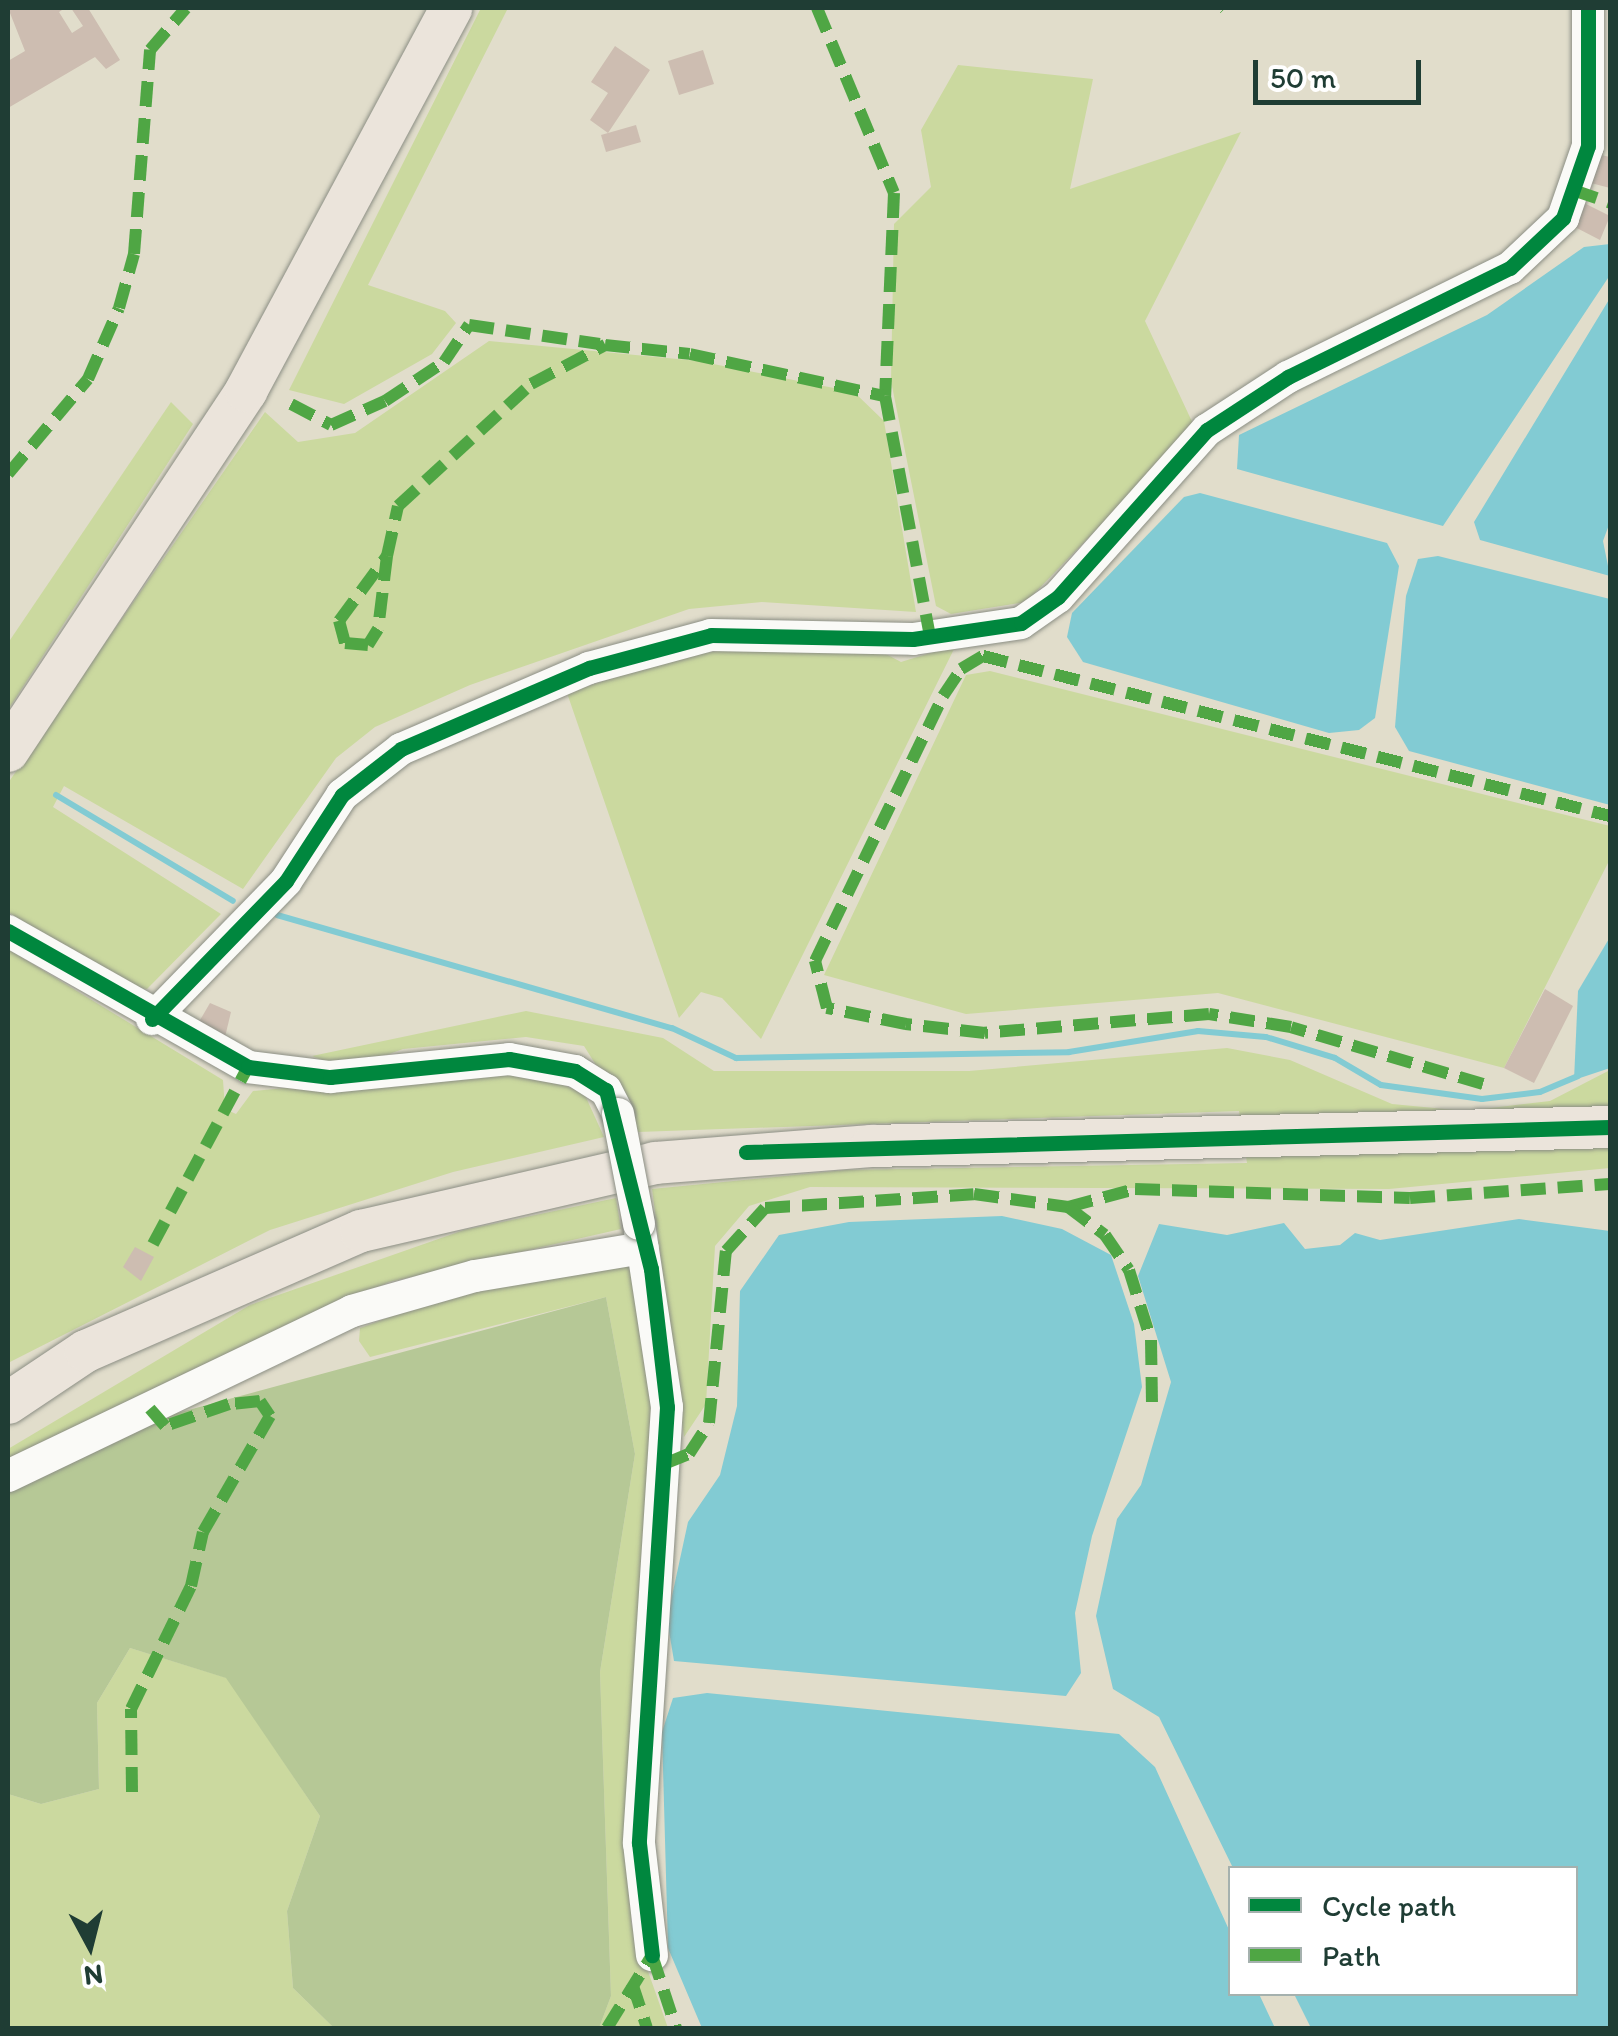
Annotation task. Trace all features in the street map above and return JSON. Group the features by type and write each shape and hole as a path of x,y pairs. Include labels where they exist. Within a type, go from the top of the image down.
{"main road":[{"path":"8,751 246,391 451,8"},
{"path":"8,1403 86,1351 361,1231 655,1163 854,1146 1610,1127"},
{"path":"8,1424 202,1298"}],"street":[{"path":"152,1020 286,881 342,795 401,749 589,668 710,635 913,639 1021,624 1058,597 1207,430 1288,377 1510,268 1563,218 1588,146 1588,8"},
{"path":"8,931 152,1020 248,1066 330,1078 509,1059 575,1071 606,1090 618,1114 667,1407 639,1843 652,1955"},
{"path":"8,1476 352,1311 641,1236"}],"green space":[{"path":"481,8 508,8 368,285 445,311 456,323 432,354 344,404 289,390"},
{"path":"958,65 1093,79 1070,189 1241,132 1145,321 1195,428 1026,602 951,614 936,606 891,381 894,224 931,187 921,130"},
{"path":"489,341 698,361 854,392 884,421 916,612 762,602 689,609 470,685 375,727 336,758 243,889 64,786 53,807 221,914 147,989 123,986 8,912 8,783 265,412 298,442 355,433"},
{"path":"171,402 193,424 8,710 8,643"},
{"path":"956,645 761,1039 722,998 701,992 679,1018 567,693 680,656 759,646 882,652 901,662"},
{"path":"990,671 1610,826 1610,859 1504,1068 1218,993 966,1014 824,975 966,675"},
{"path":"8,949 223,1080 225,1109 236,1114 253,1091 455,1071 534,1074 584,1093 604,1137 453,1172 270,1230 8,1363"},
{"path":"526,1011 663,1038 714,1071 969,1071 1227,1048 1290,1060 1392,1104 1466,1111 1550,1101 1610,1070 1610,1168 1389,1189 810,1187 749,1206 715,1246 706,1404 684,1437 652,1189 845,1170 1247,1163 1239,1111 638,1132 584,1046 526,1037 403,1049 345,1070 312,1056"},
{"path":"616,1198 621,1229 389,1282 106,1412 8,1480 8,1449 250,1305 464,1230"},
{"path":"629,1264 656,1350 631,1923 668,2028 599,2028 611,1996 600,1672 635,1454 606,1297 370,1357 359,1341 360,1328 456,1293"},
{"path":"606,1297 635,1454 600,1672 611,1996 599,2028 334,2028 293,1988 287,1911 320,1816 226,1678 130,1648 97,1703 99,1789 41,1804 8,1794 8,1492 133,1425"},
{"path":"130,1648 227,1678 320,1816 287,1911 293,1988 334,2028 8,2028 8,1794 41,1804 99,1789 97,1703"}],"water":[{"path":"1610,244 1610,275 1443,526 1237,469 1239,435 1487,315 1584,247"},
{"path":"1610,298 1610,522 1603,541 1610,576 1480,540 1474,522"},
{"path":"1200,493 1387,543 1399,566 1375,718 1359,730 1329,733 1083,662 1067,637 1072,613 1184,497"},
{"path":"1438,556 1610,599 1610,805 1409,751 1395,727 1406,596 1418,559"},
{"path":"1610,937 1610,1068 1574,1080 1578,991"},
{"path":"1002,1216 1062,1229 1111,1255 1134,1324 1142,1387 1092,1536 1075,1613 1081,1673 1066,1696 674,1661 667,1619 688,1522 720,1475 737,1406 740,1291 779,1235 849,1222"},
{"path":"1519,1219 1610,1231 1610,2028 1311,2028 1295,1996 1578,1996 1578,1866 1232,1866 1159,1717 1113,1689 1096,1616 1117,1519 1141,1485 1171,1382 1138,1276 1159,1224 1227,1235 1284,1223 1305,1249 1340,1245 1355,1233 1380,1240"},
{"path":"707,1693 1119,1734 1155,1767 1228,1928 1228,1996 1260,1996 1275,2028 702,2028 668,1948 662,1732 673,1698"}],"building":[{"path":"8,8 65,8 59,12 72,33 83,26 71,8 88,8 120,60 106,69 95,57 8,108 8,61 25,51"},
{"path":"615,46 650,70 608,133 590,120 608,93 591,82"},
{"path":"703,50 714,84 679,95 668,61"},
{"path":"636,125 641,142 606,152 601,135"},
{"path":"1592,153 1610,157 1610,188 1587,182"},
{"path":"1580,201 1610,216 1600,240 1571,225"},
{"path":"1545,989 1573,1006 1534,1083 1504,1068"},
{"path":"210,1003 231,1012 225,1037 196,1027"},
{"path":"135,1247 154,1257 141,1281 123,1267"}],"waterway":[{"path":"56,795 233,901"},
{"path":"277,915 672,1028 736,1058 1069,1052 1198,1031 1266,1037 1335,1058 1381,1085 1482,1099 1540,1092 1578,1076"}],"marked path":[{"path":"8,474 88,379 119,308 134,254 150,50 186,8"},
{"path":"817,8 894,193 885,396"},
{"path":"1573,190 1610,203"},
{"path":"291,404 331,425 385,401 444,362 469,325 600,344"},
{"path":"387,556 378,629 368,645 345,643 339,621 387,556 398,506 531,384 605,345 690,354 885,396 930,637"},
{"path":"1483,1084 1291,1027 1209,1014 985,1033 906,1024 827,1008 815,961 943,696 961,669 983,656 1610,816"},
{"path":"153,1244 248,1067"},
{"path":"1068,1207 1135,1189 1410,1198 1610,1184"},
{"path":"664,1464 689,1454 709,1423 726,1251 765,1208 974,1194 1068,1207 1105,1235 1129,1270 1151,1340 1152,1403"},
{"path":"132,1792 131,1709 191,1586 203,1532 270,1416 260,1401 229,1404 165,1426 150,1409"},
{"path":"652,1955 676,2028"},
{"path":"607,2028 652,1955"},
{"path":"632,1983 647,2028"}],"cycle path":[{"path":"152,1019 286,881 342,795 401,749 589,668 711,635 913,639 1021,623 1058,597 1207,430 1288,377 1510,268 1563,218 1588,146 1588,8"},
{"path":"8,931 248,1067 330,1077 509,1059 575,1071 606,1090 651,1269 667,1407 639,1843 652,1955"},
{"path":"746,1152 1610,1127"}]}
